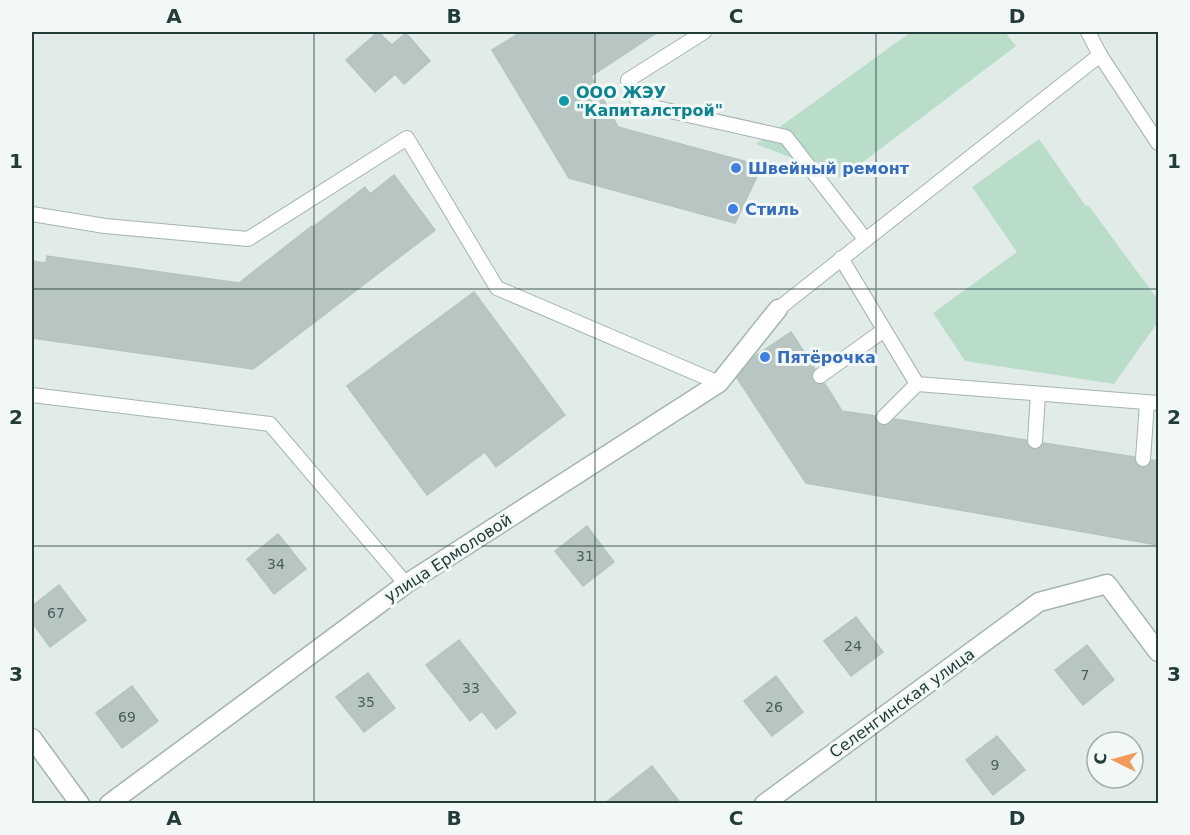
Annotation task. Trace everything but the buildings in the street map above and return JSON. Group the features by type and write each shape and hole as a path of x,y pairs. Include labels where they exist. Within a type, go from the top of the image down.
{"street":[{"name":"улица Ермоловой","path":"109,804 406,584 719,383 778,309"},
{"name":"Селенгинская улица","path":"764,804 1040,602 1107,584 1158,652"},
{"path":"32,738 80,804"}],"lane":[{"path":"704,32 628,80 639,104 786,137 865,239"},
{"path":"1088,32 1100,55 1158,143"},
{"path":"778,309 1100,55"},
{"path":"32,214 105,226 248,239 407,138 497,288 719,383"},
{"path":"841,258 917,384"},
{"path":"820,376 884,330"},
{"path":"884,417 917,384 1153,403 1143,459"},
{"path":"32,394 270,424 406,584"},
{"path":"1035,441 1038,394"}],"green space":[{"path":"911,32 1005,32 1016,46 842,178 756,144"},
{"path":"1039,139 1085,205 1089,206 1158,300 1158,322 1114,384 965,361 933,313 1017,252 972,187"}],"place":[{"name":"ООО ЖЭУ \"Капиталстрой\"","path":"564,101"},
{"name":"Швейный ремонт","path":"736,168"},
{"name":"Стиль","path":"733,209"},
{"name":"Пятёрочка","path":"765,357"}]}
